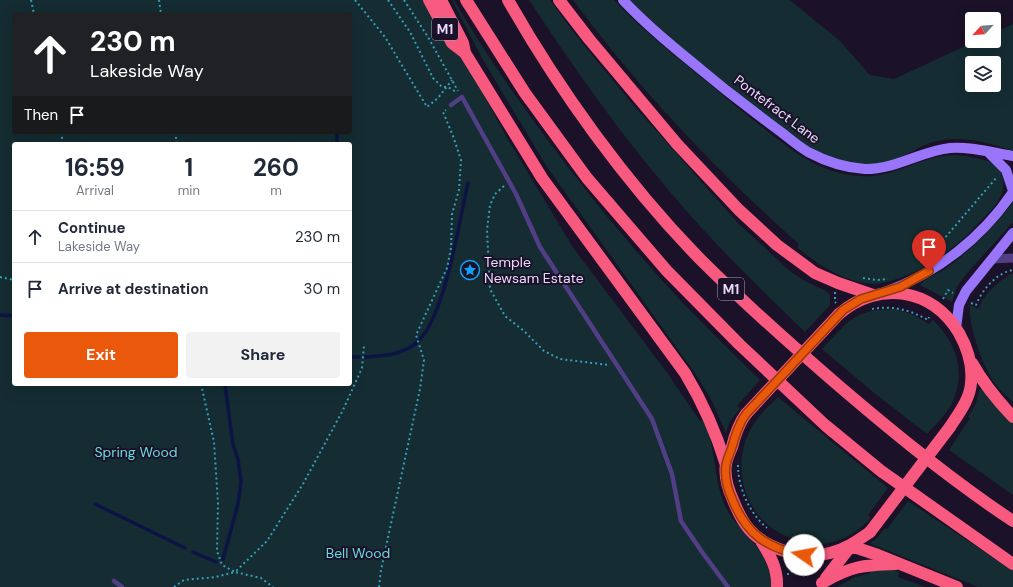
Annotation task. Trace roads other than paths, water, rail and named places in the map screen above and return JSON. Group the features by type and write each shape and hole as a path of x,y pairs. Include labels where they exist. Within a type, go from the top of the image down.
{"highway":[{"name":"M1","path":"429,0 452,43 465,53"},
{"name":"M1","path":"441,0 463,43 465,53 542,178 685,373 701,399 711,419 726,465"},
{"name":"M1","path":"466,0 524,94 588,178 667,272 740,345 824,425 881,471 1013,564"},
{"name":"M1","path":"508,0 537,49 628,177 697,256 763,320 910,447 983,501 1013,521"},
{"path":"559,0 589,39 677,144 739,210 777,245 798,262 815,273 838,283 876,294"},
{"path":"957,587 901,564 851,546 830,553 812,555 797,554 774,547 759,538 749,529 737,512 726,477 726,465 738,429 746,414 839,314 850,304 876,294 892,293 915,296 930,302 948,317 964,342 971,362 985,385 998,402 1013,416"},
{"path":"821,585 851,546 870,532 950,427 966,402 971,384 971,362"},
{"path":"759,538 771,556 777,581"},
{"path":"821,585 849,568 901,564"}],"street":[{"name":"Pontefract Lane","path":"623,0 660,36 750,110 806,151 820,158 849,167 864,169 880,168 899,164 932,152 950,148 970,148 1013,156"},
{"path":"876,294 900,287 942,264 965,246 991,220 1013,192 1006,170 988,152"},
{"path":"956,328 959,305 966,291 1013,233"},
{"path":"992,259 1013,258"}],"lane":[{"path":"451,105 462,97 509,181 540,247 652,419 672,474 681,521 728,587"},
{"path":"114,580 122,587"}],"waterway":[{"path":"337,134 337,142"},
{"path":"365,357 404,351 415,344 426,332 443,293 468,183"},
{"path":"0,315 12,316"},
{"path":"352,357 359,357"},
{"path":"223,559 238,504 241,482 238,459 233,445 225,386"},
{"path":"95,504 185,548"},
{"path":"193,552 216,562"}],"place":[{"name":"Temple Newsam Estate","path":"470,270"}],"park label":[{"name":"Spring Wood","path":"136,452"},
{"name":"Bell Wood","path":"358,553"}]}
